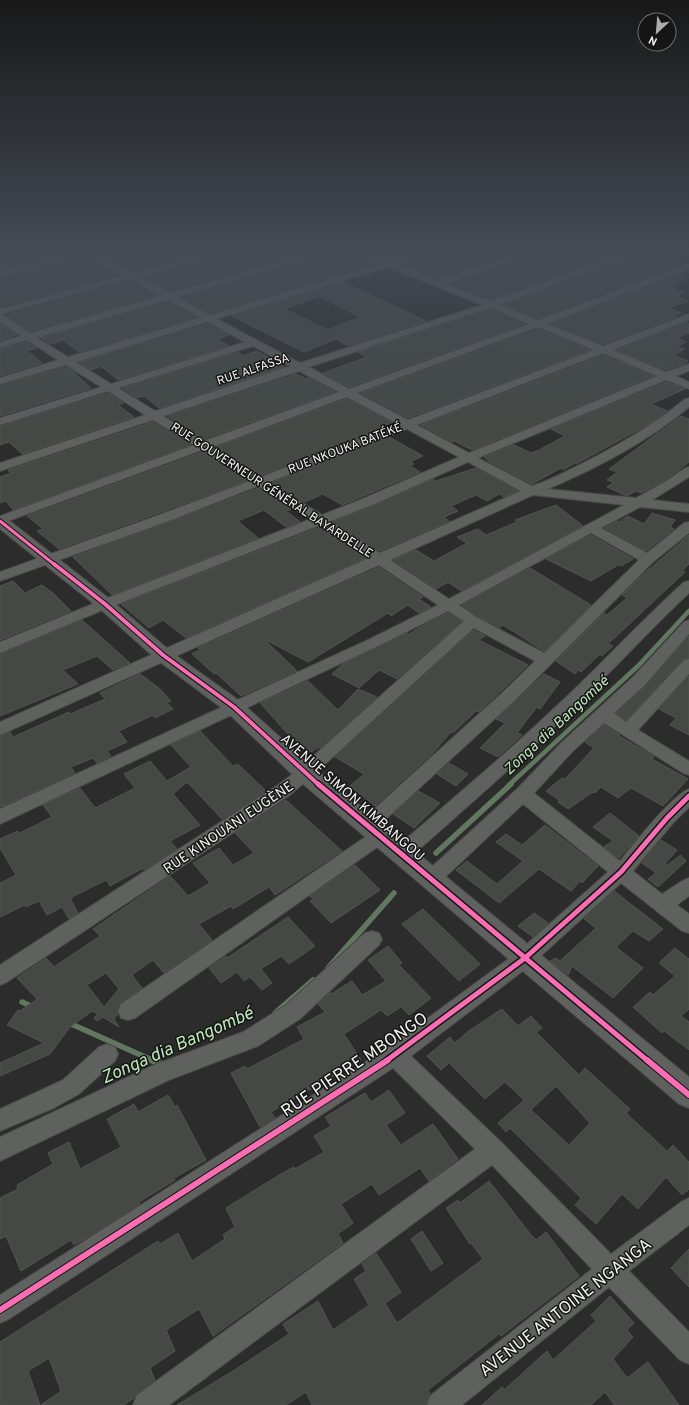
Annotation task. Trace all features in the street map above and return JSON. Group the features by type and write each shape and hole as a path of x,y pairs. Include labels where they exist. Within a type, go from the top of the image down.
{"street":[{"path":"0,345 115,313"},
{"path":"200,313 531,492 689,508"},
{"path":"0,381 229,313"},
{"name":"RUE ALFASSA","path":"0,468 299,367 467,313"},
{"path":"509,313 604,350 689,386"},
{"path":"0,521 567,313"},
{"name":"RUE GOUVERNEUR GÉNÉRAL BAYARDELLE","path":"0,317 29,337 320,520 473,621 545,660"},
{"name":"RUE NKOUKA BATÉKÉ","path":"0,577 258,482 689,317"},
{"path":"0,422 254,342"},
{"path":"0,648 105,604 372,500 466,458 689,367"},
{"path":"0,728 552,483 653,430 689,401"},
{"path":"0,816 375,642 449,605 639,502 672,483 689,471"},
{"name":"AVENUE SIMON KIMBANGOU","path":"0,521 105,604 163,655 234,707 306,773 374,831 432,878 689,1095"},
{"path":"128,1011 374,831 648,559 689,526"},
{"path":"591,528 648,559"},
{"path":"401,854 497,771 594,679 642,629 689,585"},
{"name":"RUE KINOUANI EUGÈNE","path":"0,976 278,795 306,773 473,621"},
{"path":"432,878 523,794 567,748 639,681 689,625"},
{"path":"627,731 689,664"},
{"path":"603,714 627,731 689,769"},
{"path":"523,794 689,925"},
{"name":"RUE PIERRE MBONGO","path":"0,1310 395,1055 525,958 621,872 667,818 689,796"},
{"path":"662,905 689,886"},
{"path":"0,1149 162,1072 250,1039 293,1012 372,939"},
{"path":"0,1120 46,1100 71,1087 107,1054"},
{"path":"395,1055 493,1150 689,1350"},
{"path":"147,1405 493,1150"},
{"name":"AVENUE ANTOINE NGANGA","path":"441,1405 610,1270 689,1210"}],"building":[{"path":"15,313 96,313 30,331 6,315"},
{"path":"131,313 186,313 196,318 79,352 63,340 50,344 41,338"},
{"path":"243,313 292,313 328,330 360,317 351,313 408,313 426,321 348,346 336,339 304,352 232,316"},
{"path":"482,313 496,313 525,324 349,387 323,373 367,357 358,352"},
{"path":"524,313 552,313 538,318"},
{"path":"581,313 681,313 674,316 676,317 603,344 551,324"},
{"path":"688,322 689,333 677,338 686,342 677,346 685,349 673,355 688,361 681,365 666,370 617,350"},
{"path":"0,324 17,335 0,340"},
{"path":"208,324 229,335 218,339 228,346 118,380 101,366 91,370 80,362"},
{"path":"538,329 590,350 408,418 361,393"},
{"path":"27,342 37,348 27,351 42,363 0,376 0,349"},
{"path":"257,351 284,367 159,408 144,396 137,398 122,388 238,352 243,356"},
{"path":"603,355 653,376 472,450 454,441 452,442 421,425"},
{"path":"66,367 77,374 75,374 91,388 0,416 0,385"},
{"path":"296,374 306,379 309,378 335,392 204,439 167,416"},
{"path":"666,382 685,389 651,404 667,411 649,424 576,464 575,463 563,470 561,468 532,484 491,463 484,457 514,445 531,453 539,450 565,436 551,429"},
{"path":"108,393 124,403 118,405 134,417 22,454 9,442 0,445 0,426"},
{"path":"347,399 392,422 375,430 377,431 261,475 215,447"},
{"path":"681,416 689,419 689,462 667,479 641,493 636,491 627,496 607,487 614,482 607,480 617,472 609,469"},
{"path":"153,422 191,445 13,510 6,501 0,503 0,477 11,473 8,470"},
{"path":"389,437 423,456 410,462 414,464 410,466 420,472 342,505 323,494 305,502 272,482"},
{"path":"202,452 247,481 59,549 37,531 43,529 27,516"},
{"path":"476,468 518,491 504,497 499,494 487,501 476,495 451,506 458,511 444,517 449,521 380,551 334,521 378,504 433,479 436,481"},
{"path":"258,488 291,509 286,511 300,522 286,527 264,510 238,521 258,538 112,595 73,557 170,522"},
{"path":"556,505 583,526 461,591 448,582 436,589 393,560 416,550 434,561 467,543 457,537 478,529 486,535 517,522 515,520"},
{"path":"652,513 675,520 670,527 674,529 646,551 605,528 628,516 644,524"},
{"path":"320,527 366,558 186,638 163,620 149,628 121,604"},
{"path":"591,535 633,559 621,566 618,565 591,581 546,559"},
{"path":"689,535 689,564 682,571 685,572 608,644 613,646 602,656 600,654 581,672 578,670 575,674 556,661 604,613 607,615 627,598 622,595 640,577"},
{"path":"379,567 423,597 419,599 431,607 419,613 408,605 391,616 388,613 308,662 264,639 297,671 241,696 192,654 201,649 198,648"},
{"path":"530,568 591,605 544,651 503,625 499,628 479,617 462,605"},
{"path":"13,581 25,593 42,585 53,593 71,611 0,640 0,586"},
{"path":"448,613 462,621 397,679 379,670 359,688 332,674 344,663 407,633 409,634 425,624"},
{"path":"82,620 130,663 113,670 97,656 63,670 78,684 0,716 0,654"},
{"path":"474,630 485,636 479,640 528,665 479,712 476,711 453,733 451,732 432,754 375,806 350,786 364,774 335,757"},
{"path":"689,636 689,658 683,659 626,720 616,713 646,686"},
{"path":"140,674 159,688 171,701 167,703 173,709 155,718 153,715 119,731 127,742 107,751 111,756 97,763 93,758 71,767 75,773 1,807 0,736 10,732 13,737 69,712 70,714 105,699 100,693"},
{"path":"544,674 560,682 540,709 537,707 517,733 522,735 498,757 480,748 505,723 496,719"},
{"path":"689,676 689,735 670,725 676,718 659,709"},
{"path":"308,681 338,710 358,689 377,697 321,748 319,747 311,752 288,734 260,703"},
{"path":"604,725 620,735 619,736 654,756 652,759 688,779 663,806 631,788 618,798 601,787 595,793 593,792 568,809 546,791 562,778 565,779 594,748 585,742"},
{"path":"200,731 233,766 238,764 266,791 222,819 187,782 173,794 200,825 170,841 177,849 144,870 143,868 110,886 106,880 70,898 78,913 69,919 62,907 47,915 39,901 26,907 25,905 0,917 0,883 16,875 0,848 0,839 18,831 20,833 52,817 43,805 80,788 95,808 135,788 124,774 150,761 167,781 191,767 171,745"},
{"path":"449,763 468,774 456,786 437,774"},
{"path":"418,791 440,803 414,828 393,814"},
{"path":"286,800 342,851 275,895 269,887 233,909 231,906 199,924 212,940 164,973 153,960 132,975 142,988 120,1003 117,1007 118,1014 114,1019 119,1027 103,1017 97,1021 94,1018 98,1014 92,1011 70,1027 50,1054 0,1076 0,1063 44,1043 7,1025 18,1010 20,1011 37,999 17,978 46,958 54,967 100,936 93,929 170,876 188,896 210,883 193,863 219,848 233,865 254,853 235,833","holes":["106,973 119,989 104,1007 87,985"]},
{"path":"610,813 639,836 619,858 604,847 613,841 593,827"},
{"path":"545,825 598,866 582,883 580,881 571,891 539,869 499,903 456,870 467,861 497,884 523,861 496,842 506,834 522,845"},
{"path":"661,840 677,850 665,864 667,865 681,855 686,861 658,887 648,879 656,873 642,863"},
{"path":"355,865 380,890 331,923 310,901 313,899 310,896"},
{"path":"614,891 663,929 649,941 633,931 616,947 643,968 613,998 572,966 568,975 550,961 556,958 560,961 596,928 584,919"},
{"path":"423,909 480,964 459,981 402,924"},
{"path":"534,913 548,923 533,937 518,926"},
{"path":"288,917 315,946 289,964 281,956 261,969 272,983 262,990 250,977 244,981 237,972 221,983 209,968 226,956 227,958"},
{"path":"388,946 402,963 399,965 431,998 409,1015 401,1007 387,1016 381,1010 344,1034 361,1060 271,1112 275,1118 260,1127 231,1073 245,1066 247,1069 304,1039 297,1027 325,1012 318,1004 330,993 331,994 352,981 362,995 386,981 368,960"},
{"path":"675,948 689,959 689,1009 681,1016 689,1022 689,1050 664,1031 662,1033 633,1007 650,992 653,995 675,976 659,963"},
{"path":"502,1009 518,1026 531,1016 542,1028 536,1032 579,1075 585,1068 630,1109 626,1113 667,1151 673,1145 689,1162 689,1189 682,1195 666,1177 638,1209 622,1194 596,1224 575,1205 581,1198 510,1128 506,1132 498,1123 524,1100 505,1082 485,1099 449,1063 441,1070 427,1056 450,1037 455,1043 470,1030","holes":["556,1086 590,1123 569,1145 531,1110"]},
{"path":"389,1090 405,1113 386,1125 401,1145 433,1124 458,1159 429,1181 420,1168 379,1195 372,1184 341,1204 353,1223 338,1234 343,1243 213,1336 199,1309 166,1330 175,1351 150,1368 155,1380 124,1405 41,1405 61,1391 49,1358 28,1371 40,1405 0,1405 0,1342 158,1241 160,1244 178,1233 192,1261 225,1239 223,1235 235,1227 226,1208 279,1175 294,1167 295,1169 324,1152 314,1136 331,1126 325,1117 365,1093 371,1102"},
{"path":"168,1095 175,1107 177,1105 206,1160 174,1178 175,1180 139,1202 140,1204 88,1237 74,1245 71,1240 21,1271 6,1236 0,1239 0,1198 18,1189 17,1185 53,1164 48,1153 69,1142 80,1169 121,1147 107,1119 134,1104 138,1112"},
{"path":"489,1181 532,1236 536,1240 546,1232 579,1276 501,1336 499,1334 428,1390 430,1394 426,1405 312,1405 306,1392 286,1405 177,1405 233,1371 289,1334 283,1324 318,1301 333,1330 369,1305 354,1279 366,1271 362,1264 376,1253 401,1292 385,1303 397,1323 483,1259 471,1243 470,1244 446,1208 458,1200 460,1203"},
{"path":"422,1231 443,1263 431,1271 411,1239"},
{"path":"689,1249 689,1287 671,1268"},
{"path":"610,1296 634,1323 627,1330 633,1337 613,1359 627,1378 648,1362 679,1405 614,1405 605,1392 591,1405 482,1405 502,1387 504,1390 547,1351 553,1360 596,1321 591,1315"}],"waterway":[{"name":"Zonga dia Bangombé","path":"509,785 638,666 689,611"},
{"name":"Zonga dia Bangombé","path":"436,853 511,784"},
{"name":"Zonga dia Bangombé","path":"328,968 394,893"},
{"name":"Zonga dia Bangombé","path":"275,1013 313,980"},
{"path":"22,1002 33,1007"},
{"path":"69,1023 154,1061"},
{"path":"152,1060 164,1065"}],"cycle path":[{"path":"0,521 105,604 163,655 234,707 305,773 689,1095"},
{"path":"0,1310 395,1055 525,958 621,872 667,818 689,796"}]}
